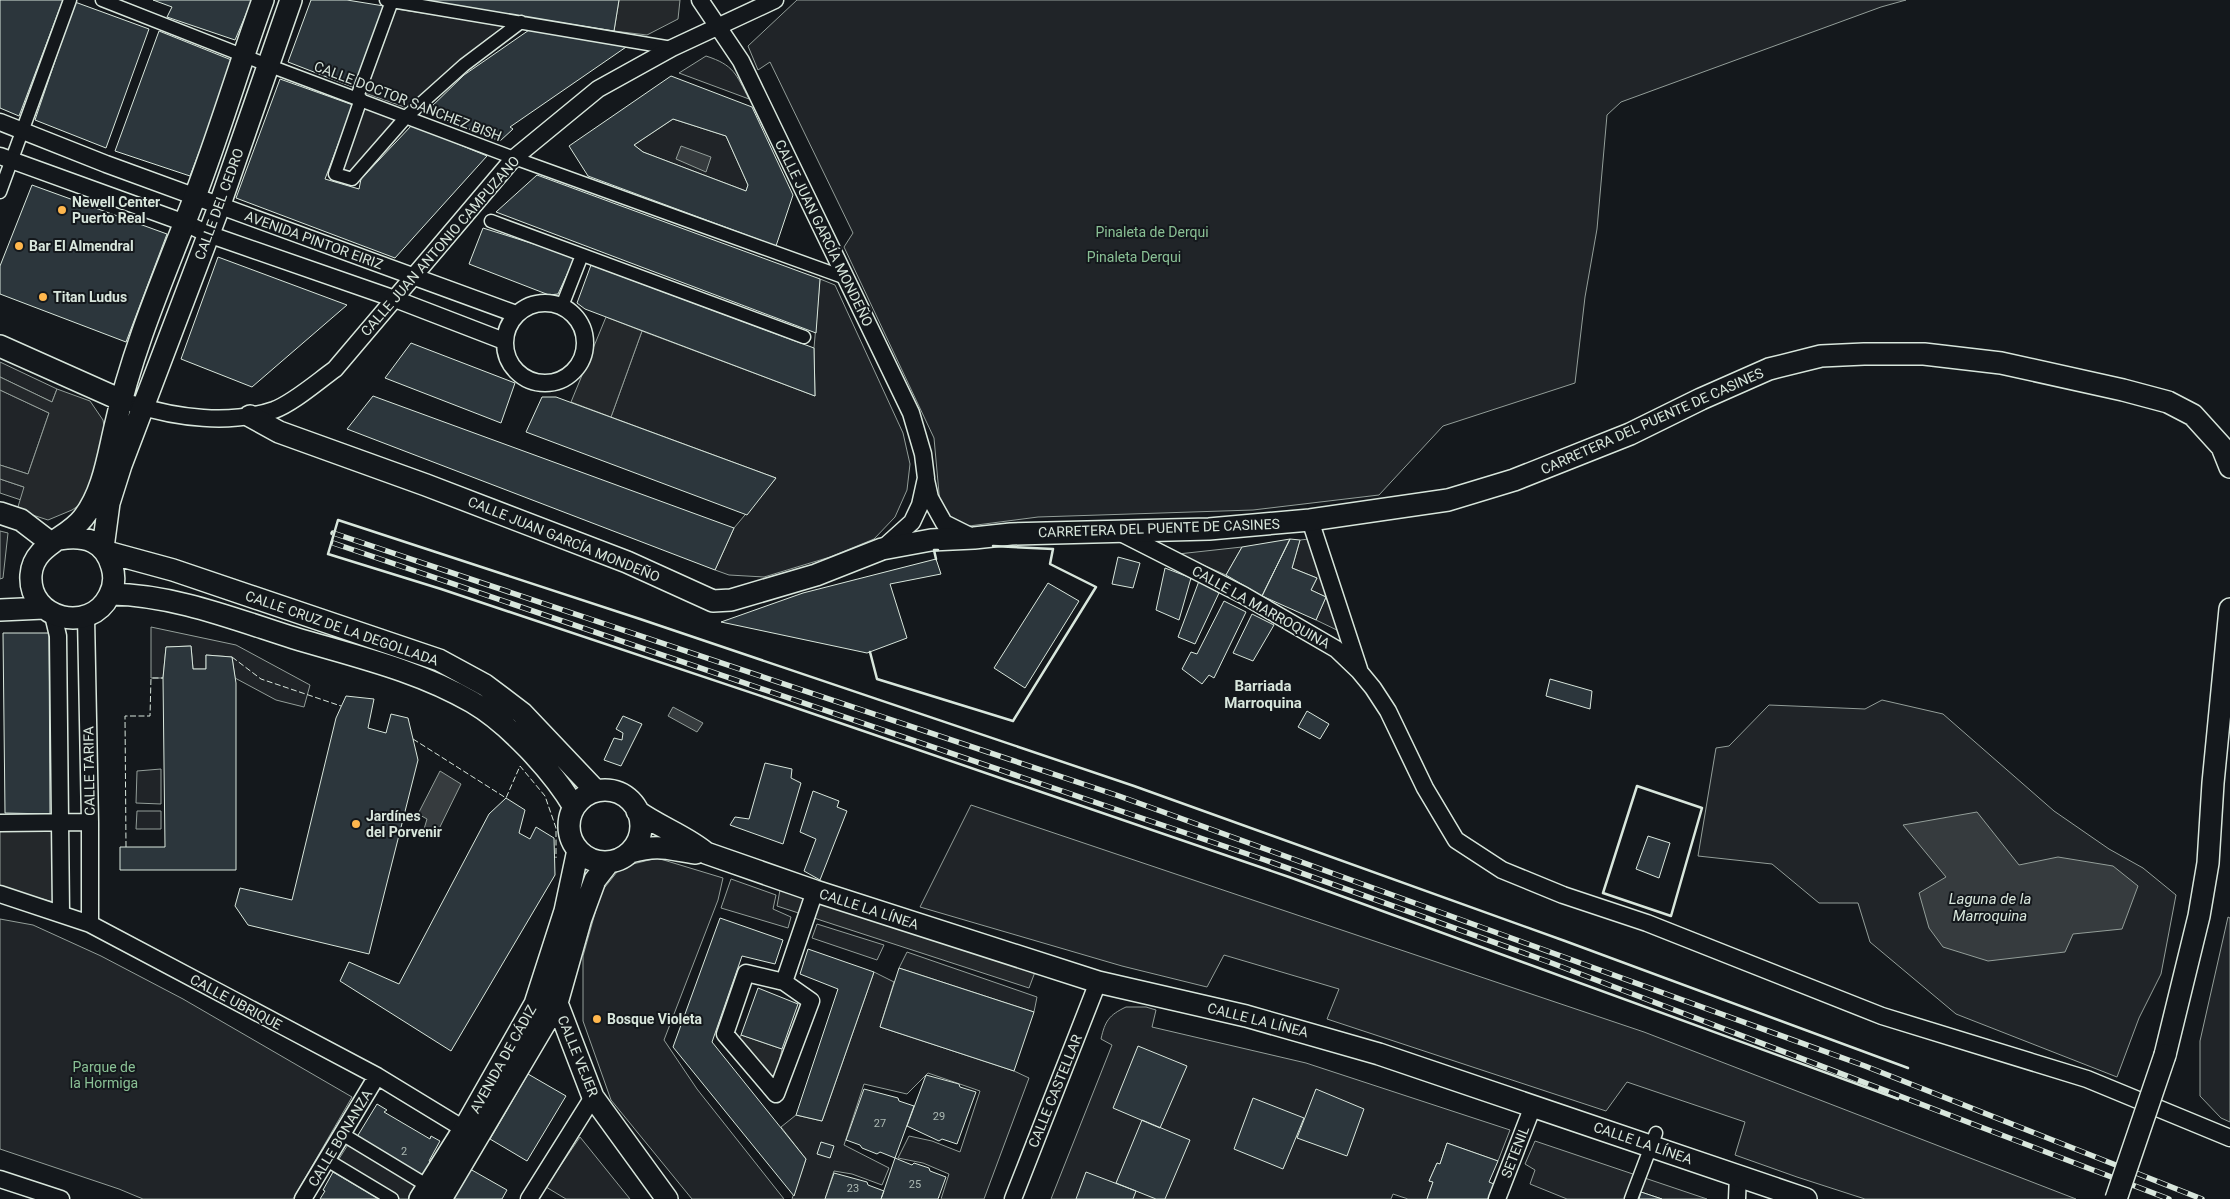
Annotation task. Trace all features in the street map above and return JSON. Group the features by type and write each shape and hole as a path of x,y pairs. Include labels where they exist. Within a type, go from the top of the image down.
{"street":[{"path":"0,192 5,158 23,131 70,0"},
{"name":"CALLE DOCTOR SANCHEZ BISH","path":"102,0 514,158 846,278"},
{"name":"CALLE DEL CEDRO","path":"55,541 83,518 94,499 107,460 127,376 195,197 263,0"},
{"name":"CALLE DEL CEDRO","path":"105,550 109,503 143,407 219,207 270,66 291,0"},
{"path":"521,22 464,66 407,116 352,179 335,174 389,0 521,22 672,48"},
{"name":"CALLE JUAN GARCÍA MONDEÑO","path":"700,0 740,62 911,413 924,454 926,478 920,505 912,522 882,549"},
{"name":"CALLE JUAN ANTONIO CAMPUZANO","path":"121,400 188,417 250,416 275,410 335,369 514,158 598,89 672,48 775,0"},
{"name":"AVENIDA PINTOR EIRIZ","path":"0,122 219,207 516,314"},
{"name":"AVENIDA PINTOR EIRIZ","path":"5,158 185,223 208,234 395,299 504,341"},
{"path":"491,220 804,337"},
{"path":"562,306 582,255"},
{"path":"538,303 562,306 573,314 581,325 585,338 584,352 579,365 570,375 558,382 544,384 531,382 511,366 505,354 504,341 510,322 516,314 526,307 538,303"},
{"path":"0,346 121,400"},
{"name":"CARRETERA DEL PUENTE DE CASINES","path":"1011,534 1208,529 1310,520 1448,500 1504,483 1630,434 1701,398 1769,369 1822,356 1924,354 2001,363 2168,402 2193,415 2222,447 2230,468"},
{"name":"CALLE JUAN GARCÍA MONDEÑO","path":"250,416 279,432 426,485 627,562 713,601 731,600 816,575 882,549 931,540 1011,534"},
{"path":"926,478 930,498 944,523 974,538"},
{"path":"912,522 918,530 931,540 936,529 937,512"},
{"path":"0,513 21,520 55,541"},
{"path":"1310,520 1360,671"},
{"name":"CALLE LA MARROQUINA","path":"1116,530 1243,594 1336,649 1360,671 1388,711 1424,788 1456,840 1502,870 1563,895 1647,923 1882,1016 2086,1079 2230,1138"},
{"path":"0,608 48,611 75,619 86,617 96,612 105,604 111,594 113,572 105,550 83,538 71,537 55,541 41,551 34,563 31,575 32,588 36,598 48,611"},
{"name":"CALLE CRUZ DE LA DEGOLLADA","path":"105,550 173,570 439,660 485,685 522,713 596,791"},
{"path":"0,608 32,588"},
{"name":"CALLE CRUZ DE LA DEGOLLADA","path":"111,594 164,598 430,680 474,703 508,728 561,786 574,807"},
{"path":"2116,1199 2165,1055 2194,942 2208,863 2213,783 2230,609"},
{"name":"CALLE TARIFA","path":"48,611 58,636 61,913"},
{"name":"CALLE TARIFA","path":"86,617 90,924"},
{"path":"608,790 619,793 629,799 637,811 640,820 640,832 630,852 609,862 587,857 578,850 571,840 569,818 574,807 580,800 596,791 608,790"},
{"name":"CALLE LA LÍNEA","path":"637,811 662,828 698,846 706,853 815,891 1098,982 1246,1016 1317,1035 1533,1106 1654,1139 1738,1175 1806,1199"},
{"path":"0,823 90,822"},
{"name":"CALLE LA LÍNEA","path":"630,852 656,847 669,847 698,854 706,853"},
{"name":"AVENIDA DE CÁDIZ","path":"429,1195 464,1128 534,1004 565,911 578,850"},
{"name":"AVENIDA DE CÁDIZ","path":"429,1195 557,1003 581,918 595,880 609,862"},
{"path":"784,982 815,891"},
{"name":"CALLE UBRIQUE","path":"0,894 90,924 377,1076 464,1128"},
{"path":"549,960 548,979 557,1003"},
{"path":"746,973 784,982 811,1001 776,1094 724,1034 746,973"},
{"name":"CALLE CASTELLAR","path":"1012,1199 1098,982"},
{"name":"CALLE VEJER","path":"534,1004 557,1003 593,1097 667,1199"},
{"name":"CALLE BONANZA","path":"303,1199 377,1076"},
{"path":"529,1199 593,1097"},
{"name":"SETENIL","path":"1497,1199 1533,1106"},
{"path":"342,1134 429,1195"},
{"path":"1632,1199 1654,1139"},
{"path":"327,1160 392,1199"},
{"path":"1737,1199 1738,1175"},
{"path":"0,1179 61,1199"}],"green space":[{"name":"Pinaleta de Derqui","path":"797,0 1906,0 1881,7 1621,102 1607,115 1597,229 1585,297 1575,383 1443,426 1379,495 1253,510 1038,517 969,526 941,515 934,438 844,247 853,233 770,62 758,70 748,46"},
{"path":"396,9 509,26 488,38 407,108 365,93"},
{"path":"706,56 723,63 733,72 749,99 679,73"},
{"path":"363,108 396,119 351,173 343,170"},
{"path":"673,119 726,136 748,185 746,191 643,152 634,145"},
{"path":"820,279 835,285 903,433 910,464 907,490 895,517 874,539 830,557 764,577 729,575 715,570 734,528 776,478 611,417 642,331 815,396 814,348"},
{"path":"0,362 57,389 52,402 0,377"},
{"path":"0,390 49,413 28,474 0,465"},
{"path":"0,479 62,500 36,505 0,493"},
{"path":"0,531 8,533 3,578 0,579"},
{"path":"1309,539 1341,632 1316,620 1326,597 1311,590 1317,578 1292,568 1300,540"},
{"path":"1242,547 1226,575 1178,554"},
{"path":"151,627 236,645 310,685 304,707 276,700 235,678 232,657 206,655 206,669 193,669 191,646 166,647 163,678 151,678"},
{"path":"1882,700 1943,714 2054,811 2109,849 2143,868 2176,895 2161,974 2139,1018 2117,1077 1956,1014 1870,942 1858,903 1819,903 1772,864 1698,856 1716,748 1729,746 1769,705 1865,709"},
{"path":"161,769 161,804 136,803 137,771"},
{"path":"971,805 1644,1032 2076,1199 1865,1199 1735,1155 1745,1122 1627,1082 1606,1111 1327,1019 1339,989 1224,955 1207,987 1122,966 920,907"},
{"path":"137,811 161,811 161,829 136,829"},
{"path":"657,858 723,878 718,900 664,1040 697,1089 784,1199 692,1199 611,1100 583,1021 583,956 601,892 621,867"},
{"path":"731,879 776,895 773,909 791,917 788,928 721,908"},
{"path":"2228,917 2230,918 2230,1122 2221,1118 2200,1096 2200,1041"},
{"name":"Parque de la Hormiga","path":"0,919 33,925 101,956 183,999 352,1097 293,1199 143,1199 119,1189 0,1149"},
{"path":"817,924 884,945 877,960 812,938"},
{"path":"907,952 1037,997 1034,1012 899,968"},
{"path":"874,972 894,982 880,1027 1014,1071 1029,1078 984,1199 941,1199 949,1174 923,1163 898,1158 909,1136 932,1141 960,1152 980,1091 928,1073 907,1094 864,1084 844,1145 889,1168 882,1185 852,1174 834,1171 825,1199 792,1199 806,1159 781,1127 796,1115 822,1121"},
{"path":"1126,1007 1146,1007 1156,1010 1152,1027 1306,1063 1510,1130 1498,1161 1447,1143 1440,1164 1437,1163 1429,1181 1433,1182 1427,1199 1408,1199 1393,1194 1391,1199 1051,1199 1112,1045 1101,1039 1104,1028 1115,1013"},
{"path":"580,1137 630,1199 566,1199 546,1187"},
{"path":"1535,1141 1707,1199 1662,1199 1641,1192 1636,1199 1567,1199 1530,1184 1535,1170 1525,1164"},
{"path":"349,1143 421,1186 413,1199 398,1199 337,1162"}],"shaded area":[{"path":"619,0 680,0 678,19 647,35 614,31"},
{"path":"606,317 642,331 611,417 571,402"},
{"path":"0,377 52,402 57,389 90,401 103,420 106,436 84,502 72,510 48,520 17,510 24,487 0,479 0,465 28,474 49,413 0,390"},
{"path":"0,828 54,828 53,902 0,887"},
{"path":"780,890 1035,972 1029,988 777,906"},
{"path":"741,1035 782,1049 774,1086 737,1042"}],"water":[{"path":"681,146 711,157 706,172 676,159"},
{"path":"673,707 703,723 697,732 668,716"},
{"path":"440,771 461,784 436,835 424,829 427,819 418,814"},
{"name":"Laguna de la Marroquina","path":"1977,812 2019,865 2058,857 2113,866 2138,886 2122,929 2073,934 2065,952 1988,961 1943,947 1929,928 1919,893 1946,877 1903,825"}],"building":[{"path":"0,0 63,0 19,116 0,108"},
{"path":"153,0 252,0 235,40 167,17 172,7"},
{"path":"311,0 347,0 384,6 355,88 288,62"},
{"path":"416,0 619,0 614,31"},
{"path":"75,2 149,29 106,148 35,120"},
{"path":"532,28 629,45 510,127 513,129 500,141 426,112 464,75"},
{"path":"159,31 234,61 190,176 115,151"},
{"path":"671,76 752,107 793,195 776,246 588,176 569,146","holes":["673,119 726,136 748,185 746,191 643,152 634,145"]},
{"path":"280,79 353,105 325,179 359,189 361,179 412,125 487,156 395,258 236,198"},
{"path":"537,175 820,279 816,333 496,212"},
{"path":"32,185 167,234 126,342 0,294 0,266"},
{"path":"483,228 575,257 558,294 549,295 469,264"},
{"path":"218,257 347,305 252,387 181,359"},
{"path":"591,265 814,348 815,396 585,309 577,303"},
{"path":"411,343 515,383 501,423 385,378"},
{"path":"373,396 734,528 715,570 347,429"},
{"path":"542,397 556,397 776,478 747,515 526,432"},
{"path":"1290,539 1300,540 1292,568 1317,578 1311,590 1326,597 1316,620 1262,596"},
{"path":"1290,539 1262,596 1226,575 1242,547"},
{"path":"1118,557 1140,563 1133,588 1112,584"},
{"path":"936,559 941,574 890,584 907,638 867,653 721,622 803,593"},
{"path":"1165,568 1191,578 1179,620 1156,610"},
{"path":"1199,581 1219,593 1195,644 1178,637"},
{"path":"1048,583 1079,601 1025,688 994,668"},
{"path":"1224,601 1246,612 1214,678 1209,675 1202,684 1182,669 1191,652 1197,654"},
{"path":"1252,614 1274,625 1253,661 1233,653"},
{"path":"3,633 49,633 50,814 5,813"},
{"path":"191,646 193,669 206,669 206,655 232,657 236,683 236,870 120,870 120,847 165,847 163,678 166,647"},
{"path":"1550,679 1592,691 1590,709 1546,696"},
{"name":"Jardínes del Porvenir","path":"346,696 374,699 368,728 386,733 391,714 408,718 418,760 369,954 248,925 235,906 240,888 292,900 336,718"},
{"path":"1307,711 1329,724 1320,739 1298,727"},
{"path":"623,716 642,724 621,766 604,760 614,738 622,740 623,733 616,729"},
{"path":"765,763 792,769 791,778 801,783 783,844 730,825 735,817 749,819"},
{"path":"813,791 839,801 837,807 847,811 820,880 804,871 816,839 800,832"},
{"name":"Jardínes del Porvenir","path":"506,798 525,810 519,833 530,839 536,827 554,838 555,875 451,1051 340,981 349,962 399,984 489,814"},
{"path":"1648,836 1670,843 1659,878 1636,869"},
{"path":"720,918 783,940 775,964 742,956 712,1042 806,1159 794,1196 673,1047"},
{"path":"808,949 874,972 822,1121 796,1115 838,989 800,974"},
{"path":"899,968 1034,1012 1014,1071 880,1027"},
{"path":"758,988 798,1004 782,1049 741,1035"},
{"path":"1138,1046 1187,1066 1160,1128 1113,1108"},
{"path":"528,1074 566,1096 527,1161 490,1139"},
{"path":"926,1075 959,1084 960,1087 976,1092 957,1144 942,1139 939,1141 907,1126"},
{"path":"864,1089 898,1098 899,1101 914,1106 895,1158 880,1152 877,1154 846,1140"},
{"path":"1316,1089 1364,1109 1347,1156 1297,1138"},
{"path":"1253,1098 1304,1118 1283,1169 1234,1149"},
{"path":"377,1104 387,1110 384,1112 430,1139 431,1136 440,1141 429,1161 431,1163 421,1180 355,1140"},
{"path":"1142,1120 1190,1140 1165,1199 1156,1199 1116,1183"},
{"path":"821,1142 834,1146 830,1158 817,1154"},
{"path":"1447,1143 1498,1161 1489,1182 1494,1184 1488,1199 1427,1199 1433,1182 1429,1181 1437,1163 1440,1164"},
{"path":"895,1158 912,1165 914,1163 929,1168 930,1171 946,1177 938,1199 881,1199"},
{"path":"470,1169 507,1190 502,1199 453,1199"},
{"path":"333,1172 379,1199 320,1199"},
{"path":"1086,1172 1136,1191 1133,1199 1076,1199"},
{"path":"834,1173 867,1182 868,1185 884,1191 881,1199 825,1199"},
{"path":"1641,1192 1662,1199 1639,1199"}],"railway":[{"path":"333,533 1119,796 1865,1066 2202,1199"},
{"path":"333,543 1265,860 1549,962 2169,1199"}],"fence":[{"path":"232,657 261,679 341,706"},
{"path":"126,847 125,716 150,716 151,678 163,678"},
{"path":"413,739 506,798 520,766 545,796 556,828 556,858"}],"wall":[{"path":"1898,1099 1289,877 770,699 441,589 328,554 338,520 640,619 1134,786 1565,941 1908,1068"},
{"path":"870,652 877,679 1013,721 1096,587 1050,564 1053,549 993,546"},
{"path":"936,559 934,550 938,550"},
{"path":"1637,786 1702,808 1671,916 1603,893 1637,786"}],"place":[{"name":"Newell Center Puerto Real","path":"62,210"},
{"name":"Bar El Almendral","path":"19,246"},
{"name":"Titan Ludus","path":"43,297"},
{"name":"Jardínes del Porvenir","path":"356,824"},
{"name":"Bosque Violeta","path":"597,1019"}],"district":[{"name":"Barriada Marroquina","path":"1263,694"}],"park label":[{"name":"Pinaleta Derqui","path":"1134,257"}]}
